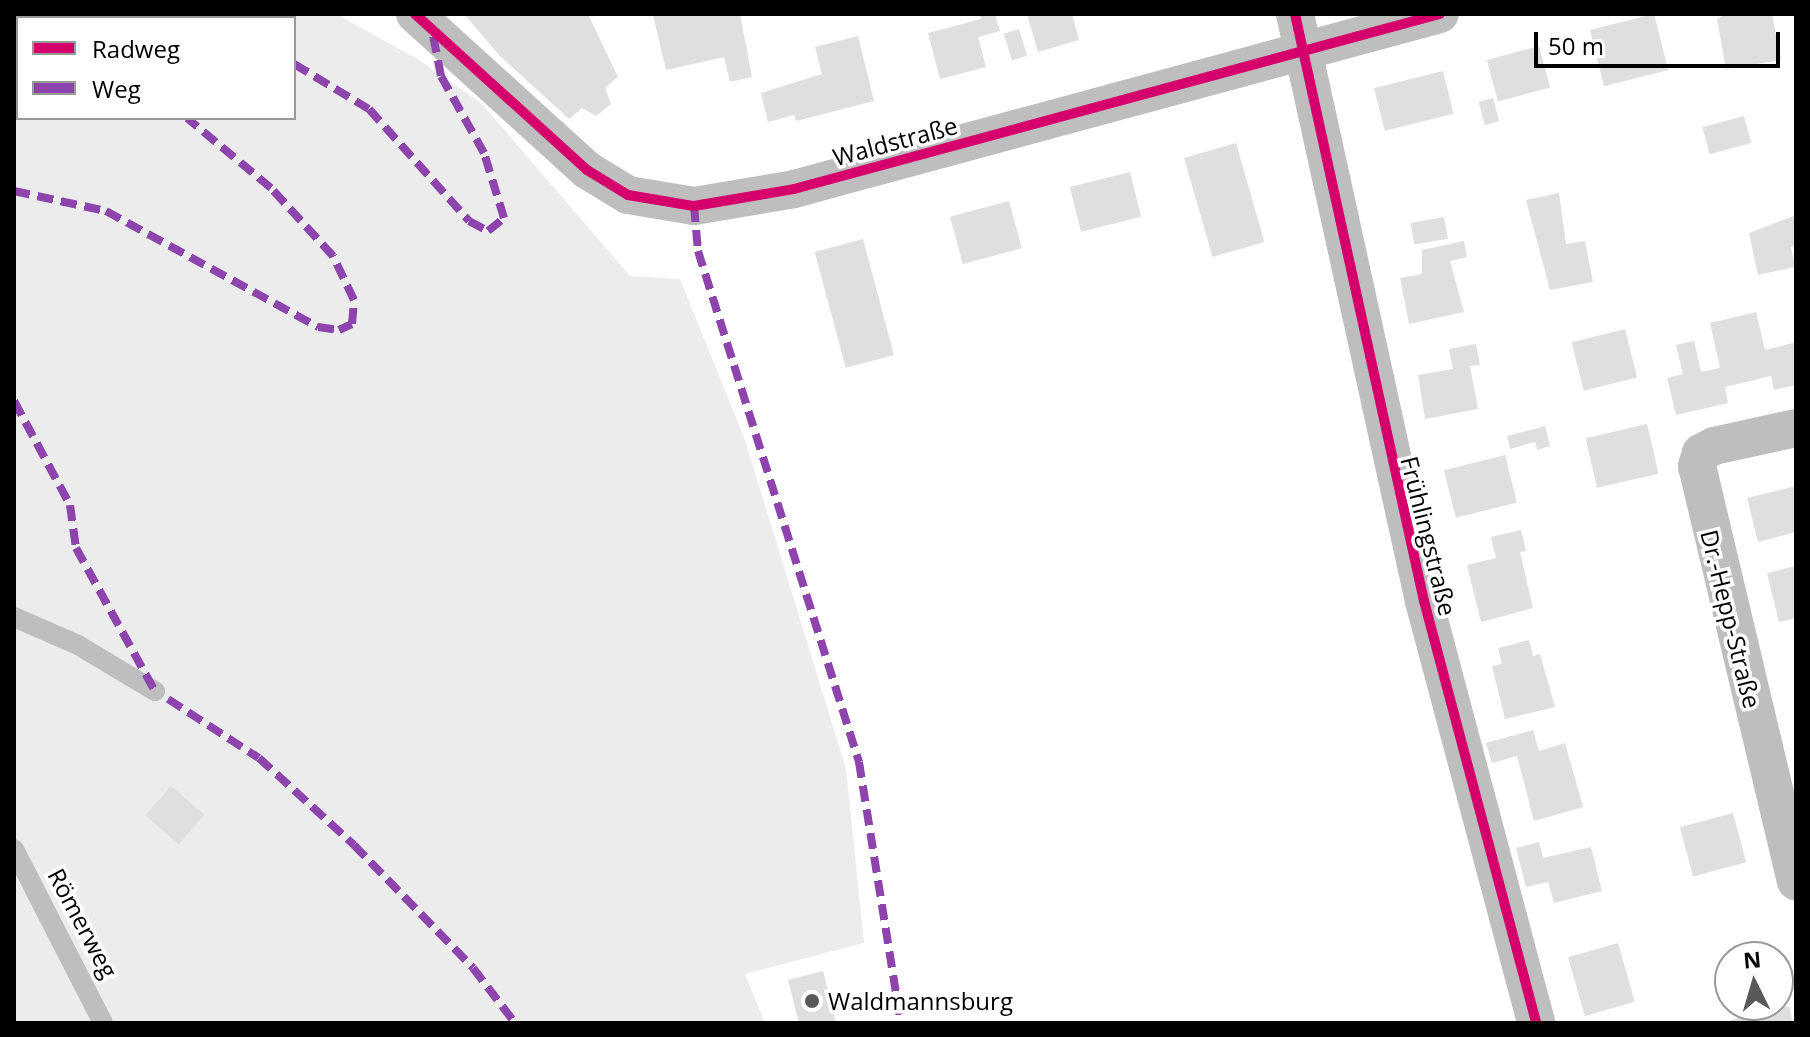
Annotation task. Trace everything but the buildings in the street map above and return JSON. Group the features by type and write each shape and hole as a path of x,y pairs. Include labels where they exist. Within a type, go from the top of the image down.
{"street":[{"name":"Waldstraße","path":"415,14 587,170 628,195 675,206 794,189 1302,54 1440,14"},
{"name":"Frühlingstraße","path":"1295,14 1424,601 1536,1023"},
{"name":"Dr.-Hepp-Straße","path":"1796,428 1714,446 1701,453 1697,466 1796,881"}],"lane":[{"path":"14,617 78,645 155,691"},
{"name":"Römerweg","path":"14,849 103,1023"}],"shaded area":[{"path":"14,14 336,14 419,60 482,104 630,276 680,279 745,440 846,769 864,943 745,974 765,1023 14,1023"}],"marked path":[{"path":"296,65 369,109 469,221 488,231 504,218 484,153 441,76 432,30"},
{"path":"14,191 106,211 318,327 339,330 352,324 354,300 333,256 271,188 189,120"},
{"path":"694,206 698,251 859,762 901,1023"},
{"path":"14,401 70,505 76,548 155,691"},
{"path":"168,699 259,758 354,845 473,968 515,1023"}],"cycle path":[{"path":"415,14 587,170 628,195 694,206 794,189 1440,14"},
{"path":"1295,14 1424,601 1536,1023"}],"place":[{"name":"Waldmannsburg","path":"812,1001"}]}
